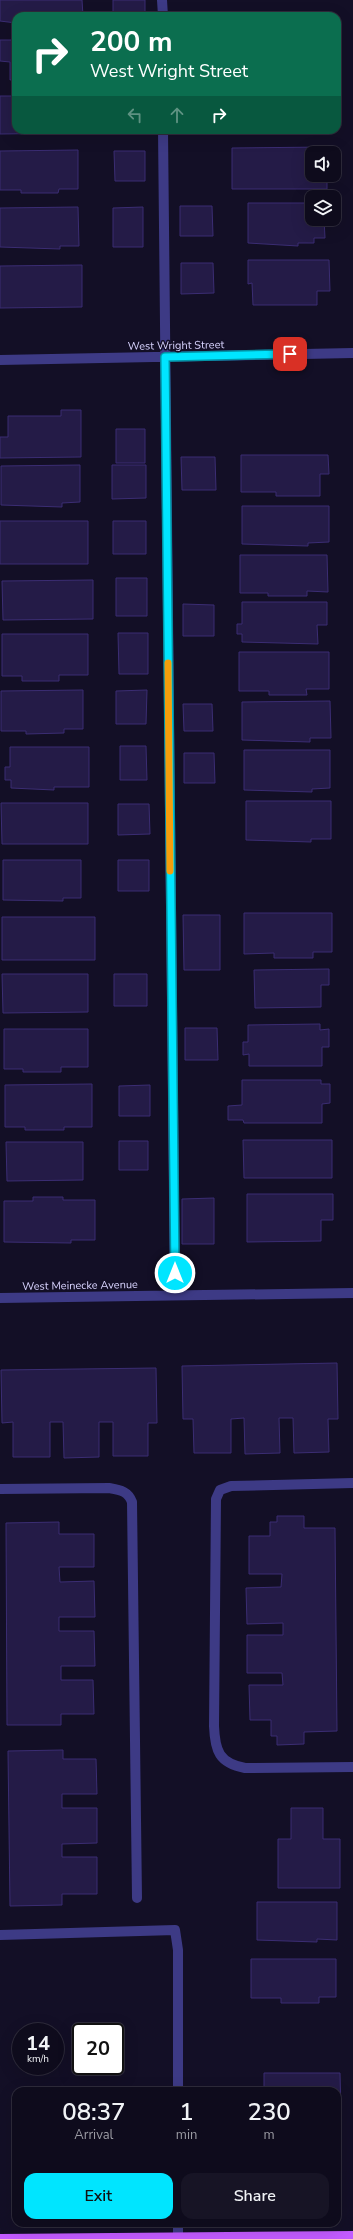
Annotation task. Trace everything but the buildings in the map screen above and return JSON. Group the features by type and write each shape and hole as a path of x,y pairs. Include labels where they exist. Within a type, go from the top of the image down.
{"main road":[{"path":"0,2239 353,2236"}],"street":[{"path":"162,0 162,12"},
{"path":"163,134 175,1295"},
{"name":"West Wright Street","path":"0,360 353,353"},
{"name":"West Meinecke Avenue","path":"0,1298 353,1293"},
{"path":"353,1483 231,1486 220,1490 216,1499 214,1726 215,1741 223,1761 232,1766 245,1768 353,1767"},
{"path":"0,1489 109,1488 122,1490 129,1496 132,1502 137,1898"},
{"path":"0,1934 175,1930 178,1950 178,2087"},
{"path":"178,2227 178,2237"}],"slow traffic":[{"path":"168,663 170,871"}],"route":[{"path":"175,1273 165,357 290,354"}]}
